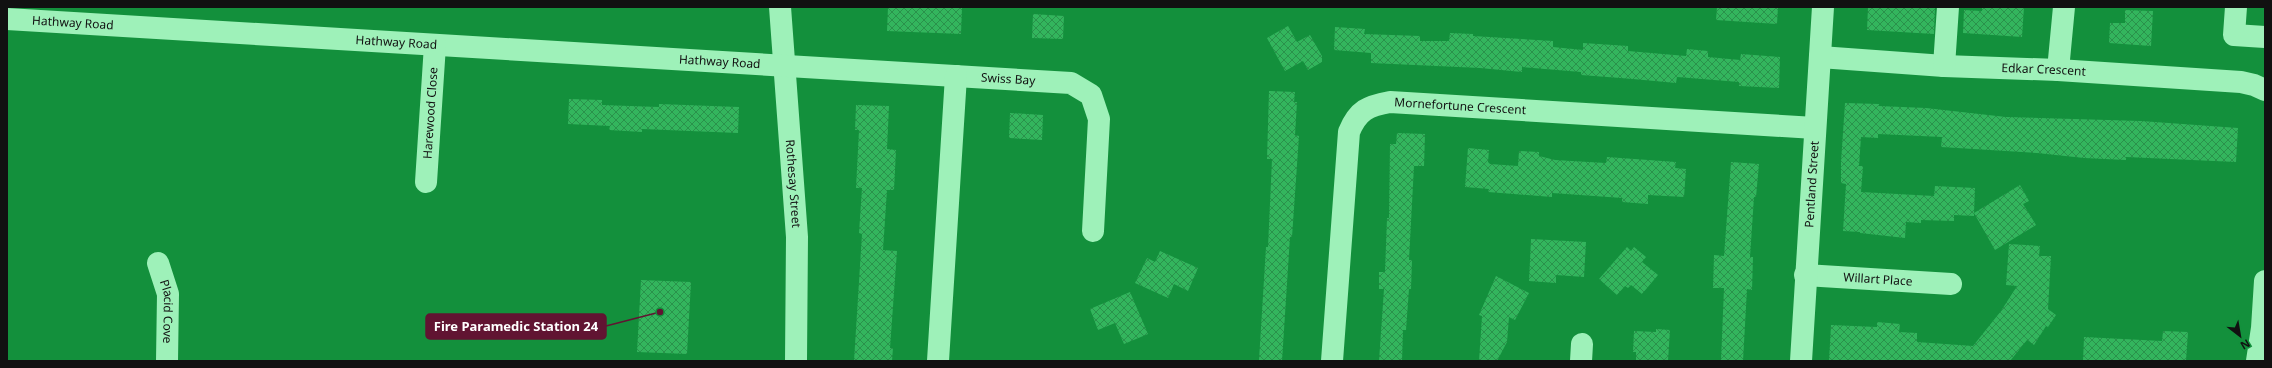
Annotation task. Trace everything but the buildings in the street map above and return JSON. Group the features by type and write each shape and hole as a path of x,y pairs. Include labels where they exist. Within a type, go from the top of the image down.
{"street":[{"name":"Rothesay Street","path":"780,7 786,65 797,238 796,361"},
{"name":"Pentland Street","path":"1801,361 1805,275 1823,7"},
{"path":"1944,66 1948,7"},
{"path":"2058,70 2064,7"},
{"path":"2236,7 2234,35 2265,37"},
{"name":"Hathway Road","path":"7,19 786,65"},
{"name":"Harewood Close","path":"426,182 434,45"},
{"name":"Edkar Crescent","path":"1820,56 1944,66 2058,70 2241,82 2254,85 2265,90"},
{"name":"Swiss Bay","path":"786,65 1071,83 1091,95 1099,119 1093,231"},
{"path":"938,361 956,76"},
{"name":"Mornefortune Crescent","path":"1332,361 1349,132 1354,121 1368,106 1390,102 1815,128"},
{"name":"Placid Cove","path":"158,263 168,294 167,361"},
{"name":"Willart Place","path":"1805,275 1951,284"},
{"path":"2257,361 2262,328 2265,281"}],"place":[{"name":"Fire Paramedic Station 24","path":"660,312"}]}
